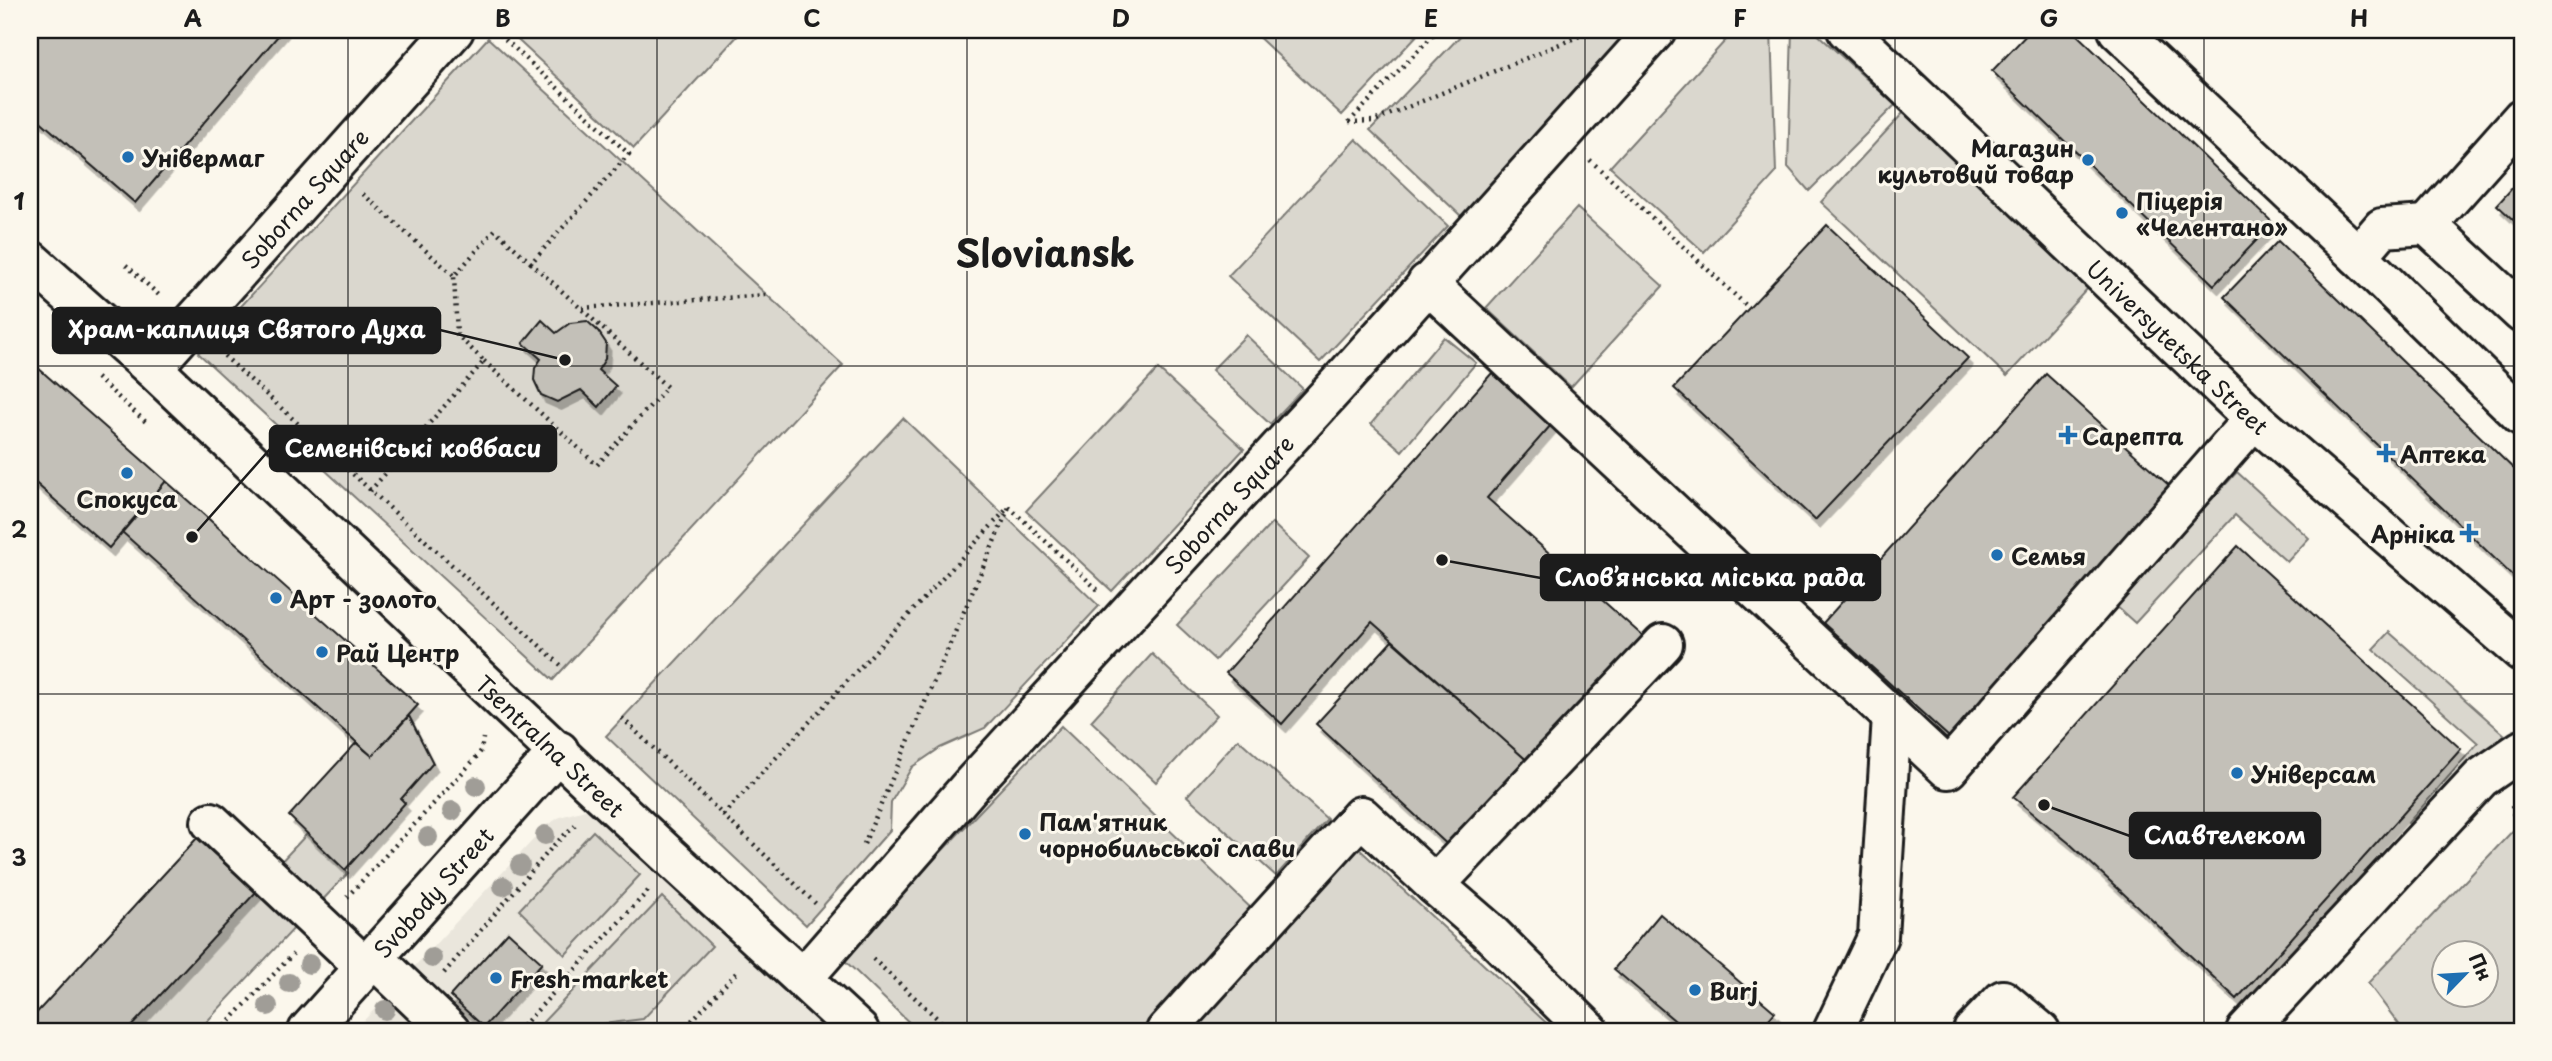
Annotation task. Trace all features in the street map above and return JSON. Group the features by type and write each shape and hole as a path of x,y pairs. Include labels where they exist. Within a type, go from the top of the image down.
{"street":[{"name":"Soborna Square","path":"152,368 454,30"},
{"name":"Soborna Square","path":"803,978 972,785 1340,382 1656,30"},
{"name":"Universytetska Street","path":"1847,30 2254,419 2522,652"},
{"path":"2118,30 2358,256 2522,416"},
{"path":"2358,256 2382,228 2427,225 2522,118"},
{"path":"2427,225 2522,313"},
{"name":"Tsentralna Street","path":"30,260 152,368 592,785 859,1031"},
{"path":"1427,283 1948,769 2254,419"},
{"path":"1435,885 1663,644"},
{"path":"1833,1031 1878,936 1892,717"},
{"name":"Svobody Street","path":"308,1031 559,751"},
{"path":"2245,1031 2481,778 2513,756"},
{"path":"1166,1031 1362,816 1486,929 1589,1031"},
{"path":"211,822 450,1031"},
{"path":"1973,1031 2003,1000 2040,1031"}],"path":[{"path":"494,30 629,154 531,263"},
{"path":"1438,30 1349,122 1374,121 1594,30"},
{"path":"1562,134 1749,308"},
{"path":"357,188 454,276"},
{"path":"495,230 667,387 597,465 457,335 454,276 495,230"},
{"path":"126,265 564,668"},
{"path":"581,308 767,295"},
{"path":"370,491 484,361"},
{"path":"1009,507 1125,615"},
{"path":"723,815 1009,507"},
{"path":"864,844 1009,507"},
{"path":"622,718 951,1031"},
{"path":"2513,756 2522,860"},
{"path":"420,1002 554,845 579,822"},
{"path":"518,1031 650,888"},
{"path":"681,1031 737,972"}],"shaded area":[{"path":"507,30 743,30 634,148"},
{"path":"1422,30 1342,115 1253,32"},
{"path":"1466,30 1639,30 1462,217 1370,130"},
{"path":"1735,30 1771,30 1776,173 1704,252 1610,167"},
{"path":"1792,30 1813,30 1895,105 1809,191 1788,167"},
{"path":"488,38 843,365 553,680 198,353"},
{"path":"1904,112 2089,287 2007,376 1821,202"},
{"path":"1356,139 1448,226 1320,362 1228,276"},
{"path":"1577,208 1663,286 1571,387 1486,308"},
{"path":"1246,335 1303,389 1270,424 1212,370"},
{"path":"1444,337 1476,363 1402,451 1371,424"},
{"path":"1158,369 1244,449 1112,591 1026,511"},
{"path":"903,418 1099,606 985,728 940,748 912,767 891,802 890,830 806,925 606,736"},
{"path":"2237,472 2309,538 2287,562 2235,515 2135,623 2115,605"},
{"path":"1272,523 1309,558 1215,660 1177,625"},
{"path":"2389,632 2505,735 2418,833 2408,823 2478,743 2373,649"},
{"path":"1152,654 1217,715 1156,782 1091,721"},
{"path":"1061,726 1255,912 1142,1031 918,1031 841,957"},
{"path":"1238,739 1327,819 1276,876 1187,796"},
{"path":"585,810 598,812 835,1031 354,1031 547,825 560,817"},
{"path":"2522,821 2522,1031 2404,1031 2368,983"},
{"path":"593,831 640,875 565,955 519,910"},
{"path":"307,834 348,873 317,906 276,867"},
{"path":"1356,846 1555,1031 1190,1031"},
{"path":"261,886 298,924 198,1031 127,1031"},
{"path":"662,897 712,946 643,1019 547,1031 543,1022"}],"building":[{"name":"Універмаг","path":"30,30 283,30 135,203 30,112"},
{"path":"2031,30 2072,30 2273,223 2214,285 1992,71"},
{"path":"2522,177 2522,228 2497,205"},
{"path":"1827,225 1968,358 1815,520 1674,388"},
{"path":"2278,241 2522,477 2522,585 2224,297"},
{"path":"542,320 556,333 570,323 587,321 606,343 605,359 598,370 616,386 599,407 581,390 557,402 541,395 534,380 535,368 541,359 523,343"},
{"path":"37,367 166,481 109,548 30,478 30,376"},
{"path":"1492,373 1551,425 1487,498 1645,638 1532,765 1372,622 1282,724 1226,673"},
{"name":"Семья","path":"2046,374 2172,488 1949,737 1823,623"},
{"path":"166,481 418,705 372,756 122,532"},
{"name":"Універсам","path":"2238,546 2461,749 2237,999 2069,843 2013,797"},
{"path":"1392,641 1529,762 1451,848 1316,724"},
{"path":"409,716 433,763 401,799 405,803 345,870 289,816 356,743 372,756"},
{"path":"197,838 256,892 127,1031 30,1031 30,1020"},
{"name":"Burj","path":"1660,914 1775,1012 1759,1031 1687,1031 1614,969"},
{"path":"508,932 542,963 484,1027 450,996"}],"place":[{"name":"Універмаг","path":"128,157"},
{"name":"Магазин культовий товар","path":"2088,160"},
{"name":"Піцерія «Челентано»","path":"2122,213"},
{"name":"Храм-каплиця Святого Духа","path":"565,360"},
{"name":"Сарепта","path":"2068,435"},
{"name":"Аптека","path":"2386,453"},
{"name":"Спокуса","path":"127,473"},
{"name":"Арніка","path":"2469,533"},
{"name":"Семенівські ковбаси","path":"192,537"},
{"name":"Семья","path":"1997,555"},
{"name":"Слов’янська міська рада","path":"1442,560"},
{"name":"Арт - золото","path":"276,598"},
{"name":"Рай Центр","path":"322,652"},
{"name":"Універсам","path":"2237,773"},
{"name":"Славтелеком","path":"2044,805"},
{"name":"Пам'ятник чорнобильської слави","path":"1025,834"},
{"name":"Fresh-market","path":"496,978"},
{"name":"Burj","path":"1695,990"}],"district":[{"name":"Sloviansk","path":"1045,252"}]}
